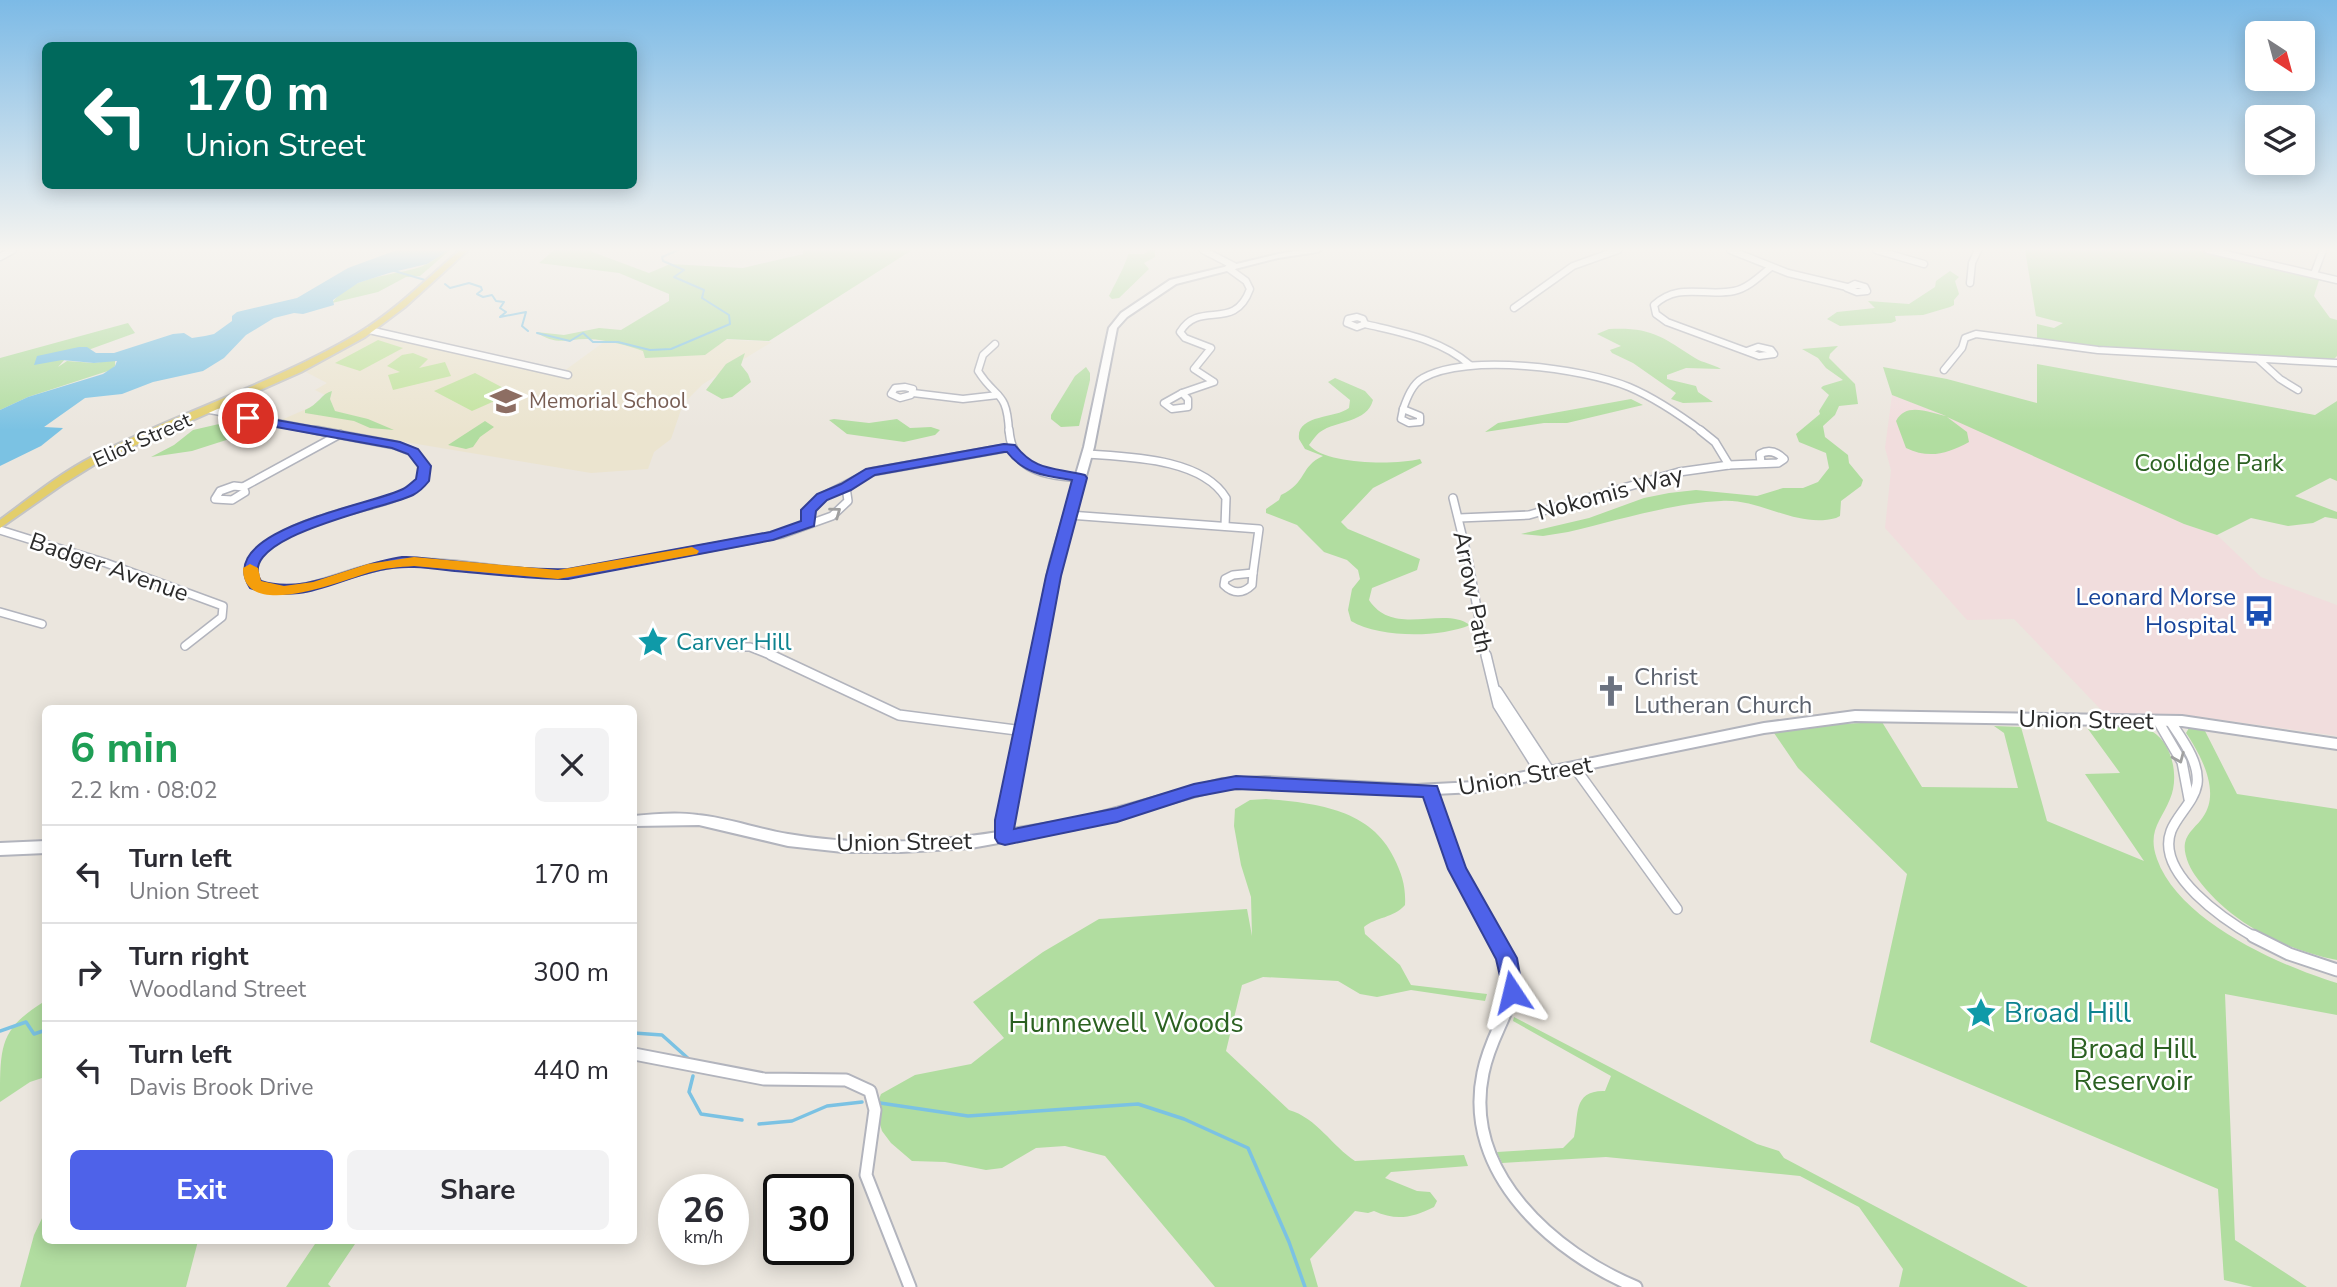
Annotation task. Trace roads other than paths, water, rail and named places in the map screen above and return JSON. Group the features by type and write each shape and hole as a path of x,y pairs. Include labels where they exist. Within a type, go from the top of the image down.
{"main road":[{"name":"Eliot Street","path":"0,528 85,465 257,388 369,330 393,310"}],"street":[{"path":"1005,838 1005,820 1056,564 1087,454 1110,336 1115,325 1133,310"},
{"path":"1181,393 1213,382 1194,369 1210,352 1210,348 1185,338 1180,332 1183,326 1195,318 1232,310"},
{"path":"1655,310 1656,314 1667,321 1746,351"},
{"path":"1365,324 1437,346 1470,365"},
{"path":"369,330 568,374"},
{"path":"1944,370 1962,348 1965,338 1976,334 2090,349 2337,363"},
{"path":"995,344 979,358 976,366 1006,405 1011,447 1018,458 1032,468 1055,475 1080,478"},
{"path":"2258,359 2280,379 2298,390"},
{"path":"1403,409 1412,389 1423,378 1441,370 1470,365 1570,372 1623,384 1651,399 1712,439 1730,465"},
{"path":"913,393 963,399 998,395"},
{"path":"210,410 408,449 424,463 425,477 401,496 336,513 281,538 262,551 251,566 250,576 256,585 275,591 296,590 377,566 405,561 540,575 568,574 773,536 832,516 849,498 846,487"},
{"path":"243,487 340,434"},
{"path":"808,523 810,508 826,495 879,469 1011,447"},
{"path":"1087,454 1140,459 1206,478 1225,495 1227,504 1224,526"},
{"name":"Nokomis Way","path":"1459,518 1513,517 1538,513 1669,475 1760,463"},
{"name":"Arrow Path","path":"1453,498 1493,685 1502,714 1547,774"},
{"path":"1069,515 1259,529 1254,573"},
{"name":"Badger Avenue","path":"0,528 224,608 222,617 185,646"},
{"path":"0,612 42,624"},
{"path":"733,647 750,647 770,655 899,715 1024,731"},
{"name":"Union Street","path":"637,821 672,818 699,820 788,840 861,847 938,845 1005,838 1117,815 1194,791 1236,782 1430,790 1490,785 1773,727 1841,717 2164,721 2337,744"},
{"path":"2164,721 2184,744 2196,773 2197,786 2170,833 2169,849 2182,877 2199,898 2225,920 2258,940 2293,956 2337,970"},
{"path":"1575,768 1677,909"},
{"path":"1430,790 1457,869 1503,949 1512,978 1510,1008 1485,1063 1480,1088 1485,1131 1495,1161 1525,1209 1557,1241 1595,1268 1636,1287"},
{"path":"0,849 42,847"},
{"path":"637,1055 764,1079 846,1080 870,1091 875,1110 866,1175 910,1287"}],"water":[{"path":"317,310 274,318 246,335 224,358 203,371 153,382 122,394 85,398 44,427 63,428 41,446 0,466 0,410 28,397 103,374 115,366 117,361 94,363 62,360 34,365 37,356 79,347 87,347 96,353 114,353 173,334 184,333 192,338 214,334 232,321 232,316 237,312"}],"waterway":[{"path":"503,310 506,312 500,317 526,312 522,326 528,331"},
{"path":"537,333 570,341 583,333 593,342 618,342 650,350 671,349 730,324 729,315 721,310"},
{"path":"0,1031 26,1022 34,1034 42,1031"},
{"path":"637,1033 662,1035 691,1061"},
{"path":"693,1076 689,1092 701,1114 742,1120"},
{"path":"759,1124 792,1121 827,1106 862,1102"},
{"path":"880,1103 968,1116 1138,1104 1184,1119 1248,1148 1289,1242 1305,1287"}],"place":[{"name":"Memorial School","path":"506,401"},
{"name":"Leonard Morse Hospital","path":"2259,611"},
{"name":"Carver Hill","path":"653,642"},
{"name":"Christ Lutheran Church","path":"1611,691"},
{"name":"Broad Hill","path":"1981,1013"}],"park label":[{"name":"Coolidge Park","path":"2209,463"},
{"name":"Hunnewell Woods","path":"1126,1023"},
{"name":"Broad Hill Reservoir","path":"2133,1065"}]}
